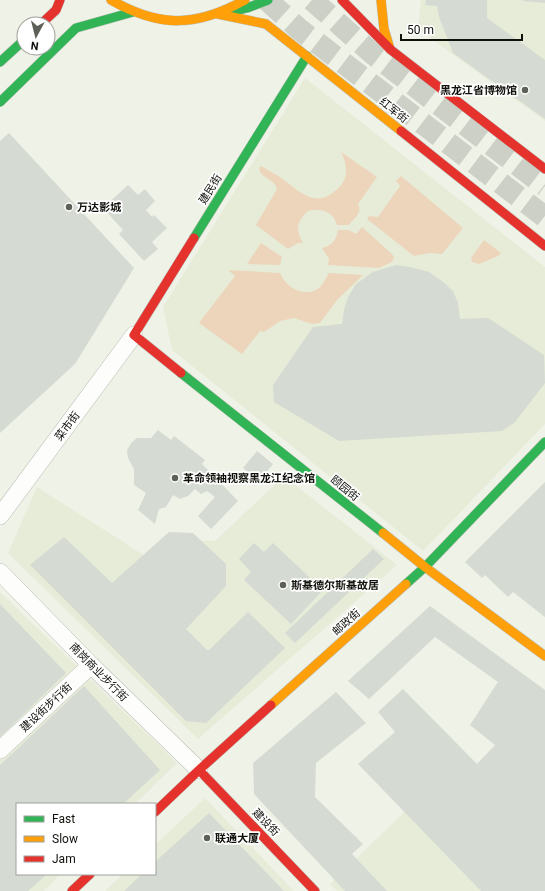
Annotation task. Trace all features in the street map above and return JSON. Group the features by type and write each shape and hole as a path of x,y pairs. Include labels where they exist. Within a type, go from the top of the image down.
{"street":[{"path":"50,16 56,10 60,0"},
{"path":"110,0 133,12 154,19 175,21 190,21 247,8 268,0"},
{"path":"218,14 245,0"},
{"path":"342,0 391,50 545,169"},
{"path":"381,0 384,29 391,50"},
{"path":"0,102 76,28 133,12"},
{"name":"红军街","path":"218,14 266,24 545,246"},
{"path":"0,62 16,47"},
{"name":"建民街","path":"134,335 307,56"},
{"name":"菜市街","path":"0,516 134,335"},
{"name":"颐园街","path":"134,335 425,567 545,656"},
{"name":"邮政街","path":"156,811 199,770 425,567 545,442"},
{"name":"南岗商业步行街","path":"0,572 91,665 199,770"},
{"name":"建设街步行街","path":"0,750 91,665"},
{"name":"建设街","path":"199,770 315,891"},
{"path":"72,891 89,875"}],"shaded area":[{"name":"黑龙江省博物馆","path":"421,0 545,0 545,121 418,29"},
{"path":"305,78 545,267 545,424 423,551 172,350 163,307"},
{"path":"341,152 377,177 358,204 359,213 349,225 337,225 330,214 322,210 308,211 301,218 298,226 300,238 303,243 298,243 288,249 256,225 277,189 274,183 262,175 259,168 261,166 306,196 312,198 324,197 340,187 346,176 346,168"},
{"path":"401,176 463,228 442,254 430,253 414,256 367,219 369,216 378,217 400,186 396,181"},
{"path":"362,227 392,254 394,257 392,262 379,268 328,265 329,259 322,248 329,246 333,242 338,230 349,230 356,234"},
{"path":"484,240 501,253 498,256 479,264 472,262 471,258"},
{"path":"261,243 282,257 280,265 247,264"},
{"path":"228,270 280,273 282,278 290,286 299,291 305,292 318,289 329,273 363,275 337,300 320,323 312,324 294,318 280,321 264,332 260,331 242,354 199,323 235,276"},
{"path":"284,476 397,565 198,739 8,553 37,487 150,559 171,540 215,541"},
{"path":"0,592 177,763 136,803 16,803 16,875 60,875 44,891 0,891"},
{"path":"423,794 545,891 337,891 330,884"},
{"name":"联通大厦","path":"205,798 294,891 105,891 122,875 156,875 156,844"}],"building":[{"name":"黑龙江省博物馆","path":"426,0 487,0 487,18 545,60 545,119 453,53 439,17 437,6 425,5"},
{"path":"545,0 545,3 523,1"},
{"path":"9,133 134,268 75,364 0,433 0,141"},
{"path":"128,185 138,195 145,189 155,201 146,210 152,217 154,215 167,228 152,242 158,249 144,261 119,234 123,230 103,208"},
{"path":"396,265 429,272 443,282 453,291 458,303 460,319 488,318 544,355 545,383 515,422 502,431 339,441 274,402 273,385 313,327 342,324 348,297 356,284 373,272"},
{"name":"革命领袖视察黑龙江纪念馆","path":"158,430 171,440 174,436 205,460 202,464 238,501 211,529 198,516 215,497 207,491 201,494 195,489 188,496 180,499 173,495 166,507 159,509 155,524 138,510 146,493 134,485 134,469 128,458 127,450 132,442 137,438 151,438"},
{"path":"257,451 273,464 259,481 243,468"},
{"path":"545,482 545,617 513,592 508,597 485,575 482,578 465,562"},
{"path":"169,532 193,533 226,564 226,586 186,629 208,651 248,612 285,648 206,723 186,721 30,565 64,537 112,583"},
{"name":"斯基德尔斯基故居","path":"254,543 264,552 273,543 323,590 291,624 244,580 251,572 239,559"},
{"path":"373,549 384,559 295,643 285,633"},
{"path":"0,604 66,673 0,737"},
{"path":"430,606 545,690 545,891 481,891 358,764 395,732 378,712 403,689 477,764 495,745 470,725 498,682 435,637 369,699 348,681"},
{"path":"84,686 160,770 124,803 16,803 16,875 46,875 28,891 0,891 0,765"},
{"path":"336,692 366,723 316,763 315,797 363,844 352,854 387,891 345,891 254,794 253,763"},
{"name":"联通大厦","path":"209,813 284,891 124,891 141,875 156,875 156,861"}],"tunnel":[{"path":"267,0 299,29 545,217"},
{"path":"312,0 373,54 545,186"}],"traffic: fast":[{"path":"231,12 268,0"},
{"path":"0,102 76,28 133,12"},
{"path":"0,62 16,47"},
{"path":"194,238 307,56"},
{"path":"181,373 383,533"},
{"path":"406,584 425,567 545,442"}],"traffic: slow":[{"path":"111,0 146,16 178,21 210,15 245,0"},
{"path":"381,0 384,29 390,49"},
{"path":"218,14 266,24 401,131"},
{"path":"383,533 425,567 545,656"},
{"path":"271,705 406,584"}],"traffic: jam":[{"path":"50,16 56,10 60,0"},
{"path":"342,0 391,50 545,169"},
{"path":"401,131 545,246"},
{"path":"181,373 134,335 194,238"},
{"path":"156,811 271,705"},
{"path":"199,770 315,891"},
{"path":"72,891 89,875"}],"place":[{"name":"黑龙江省博物馆","path":"525,90"},
{"name":"万达影城","path":"69,207"},
{"name":"革命领袖视察黑龙江纪念馆","path":"175,478"},
{"name":"斯基德尔斯基故居","path":"283,585"},
{"name":"联通大厦","path":"207,838"}]}
